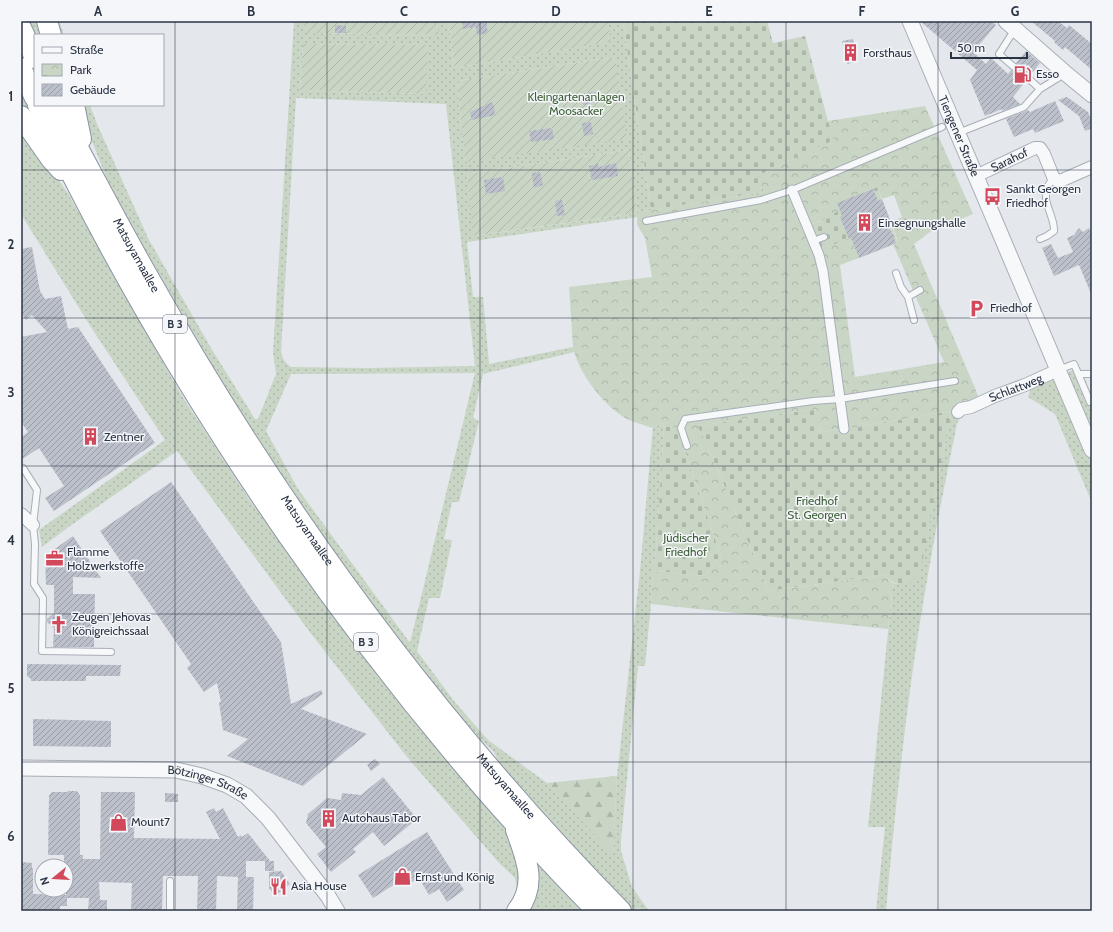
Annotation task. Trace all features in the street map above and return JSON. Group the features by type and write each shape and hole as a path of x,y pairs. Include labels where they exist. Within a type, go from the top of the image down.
{"highway":[{"path":"47,21 51,34"},
{"path":"21,28 34,56"},
{"path":"21,68 34,96"},
{"name":"Matsuyamaallee","path":"38,106 79,189 138,297 177,364 213,423 313,571 400,687 467,769 512,821 597,911"},
{"name":"Matsuyamaallee","path":"58,106 127,240 193,355 225,408 309,534 414,675 464,737 540,826 621,911"},
{"path":"74,106 87,165"},
{"path":"21,116 51,159 79,189"},
{"path":"512,821 529,867 530,880 522,905 517,911"}],"street":[{"name":"Tiengener Straße","path":"910,21 1092,450"},
{"path":"1010,25 1092,95"},
{"name":"Sarahof","path":"976,176 1035,148 1040,148 1044,154 1053,178"},
{"path":"1053,178 1060,181 1092,168"},
{"path":"792,190 823,271 844,429"},
{"name":"Schlattweg","path":"958,412 961,409 972,407 1058,370"},
{"path":"21,514 33,525"},
{"name":"Bötzinger Straße","path":"21,768 176,770 202,776 227,785 246,796 268,818 328,896 337,911"}],"lane":[{"path":"1010,25 999,54 1014,67"},
{"path":"958,133 1024,107 1040,89 1058,78 1064,72"},
{"path":"1028,78 1040,89"},
{"path":"646,221 761,200 792,190 942,127"},
{"path":"1040,239 1054,231 1054,225 1046,200 1046,190 1053,178"},
{"path":"813,242 824,237"},
{"path":"896,273 901,287 908,297 914,320"},
{"path":"908,297 920,290"},
{"name":"Schlattweg","path":"1058,370 1074,364 1078,374"},
{"path":"1090,402 1078,374 1092,374"},
{"path":"687,446 681,428 686,419 813,401 840,399 955,381"},
{"path":"21,469 23,468 37,490 33,525 35,544 34,584 43,598 42,651 111,652"},
{"path":"170,881 170,911"}],"green space":[{"path":"29,21 59,21 64,34 34,34"},
{"path":"294,21 305,21 305,33 438,35 437,21 449,21 454,68 610,42 608,21 623,21 651,210 637,212 629,150 467,174 474,236 637,213 637,217 467,242 473,297 483,297 489,364 573,347 574,352 483,374 473,418 479,421 459,502 452,502 444,539 452,540 440,598 429,598 417,651 454,701 488,740 547,783 613,854 617,776 640,571 653,425 664,426 656,550 645,666 638,666 621,840 621,851 632,887 649,911 641,911 639,908 631,911 504,775 494,752 480,739 418,667 274,469 138,237 107,179 84,121 67,106 90,106 148,238 211,348 255,419 258,419 276,374 273,352","holes":["303,44 365,45 426,94 300,90","615,57 465,161 457,81","296,98 446,104 475,366 368,368 291,367 284,360 281,351","475,373 410,643 298,489 266,431 291,374"]},
{"path":"305,21 437,21 439,35 304,33"},
{"name":"Kleingartenanlagen Moosacker","path":"449,21 608,21 611,42 454,68"},
{"path":"623,21 767,21 773,43 805,36 828,121 835,140 757,176 764,192 651,210"},
{"path":"303,44 428,45 426,94 300,90"},
{"name":"Kleingartenanlagen Moosacker","path":"615,57 627,139 465,162 457,81"},
{"path":"21,88 44,136 46,161 69,195 182,396 247,496 316,593 398,702 490,812 581,911 507,911 516,898 517,890 515,878 500,864 407,757 309,631 177,451 42,547 39,530 165,440 89,324 21,214"},
{"path":"925,106 973,214 930,232 914,244 980,400 958,406 952,411 820,432 817,409 698,426 769,591 884,575 893,583 888,629 651,604 653,571 705,576 721,556 677,427 653,425 652,428 629,420 611,407 602,398 580,368 573,347 569,287 652,277 645,238 637,224 637,212 764,192 757,176 834,140 828,121","holes":["877,187 882,199 894,195 902,217 891,222 898,242 893,244 944,362 855,377 840,265 859,258 852,241 853,237 821,249 815,257 802,228 828,218 828,215 840,211 837,203"]},
{"name":"Kleingartenanlagen Moosacker","path":"629,150 637,213 473,236 467,174"},
{"name":"Einsegnungshalle","path":"877,187 898,243 859,258 852,240 853,238 822,249 815,257 802,228 828,218 827,215 839,211 837,203"},
{"path":"1080,367 1092,396 1092,503 1055,414 1028,397 1031,388"},
{"name":"Friedhof St. Georgen","path":"817,409 820,432 952,411 921,569 914,580 905,584 899,584 889,580 884,575 769,591 708,447 697,426"},
{"path":"952,411 961,415 957,424 945,485 918,637 901,759 886,911 876,911 885,827 868,827 893,583 901,584 912,581 920,572"},
{"name":"Jüdischer Friedhof","path":"664,426 677,427 721,556 705,576 653,571 656,550"},
{"path":"617,776 613,855 547,783"}],"building":[{"path":"462,21 486,21 488,33 477,35 476,27 463,29"},
{"path":"920,21 991,21 996,25 973,52 986,64 991,58 1008,74 1011,70 1018,70 1016,63 1026,51 1040,63 1031,74 1024,75 1025,82 1013,97 1020,104 985,116 970,80 977,70"},
{"path":"1031,21 1058,21 1067,28 1069,25 1092,44 1092,70 1065,47 1063,50 1054,42 1055,41"},
{"path":"335,25 346,26 346,33 335,33"},
{"name":"Forsthaus","path":"853,39 858,61 847,64 842,41"},
{"path":"599,91 601,101 583,105 582,94"},
{"path":"1067,97 1088,112 1092,122 1092,128 1085,131 1079,116 1058,100"},
{"path":"1055,101 1064,121 1035,133 1033,129 1014,137 1006,119 1028,110 1030,112"},
{"path":"492,102 495,115 472,120 470,112"},
{"path":"591,122 593,134 584,136 582,123"},
{"path":"552,128 554,139 531,142 529,131"},
{"path":"616,163 618,176 592,180 589,166 598,164 599,167"},
{"path":"540,172 543,185 534,188 532,173"},
{"path":"503,177 505,191 486,194 484,180"},
{"name":"Einsegnungshalle","path":"873,189 878,201 882,199 891,222 887,223 896,243 859,258 840,217 842,216 837,203"},
{"path":"562,200 565,215 557,216 555,201"},
{"path":"1079,228 1083,232 1089,228 1092,235 1092,296 1079,265 1054,276 1042,248 1051,244 1058,258 1073,252 1067,238 1074,235"},
{"name":"Zentner","path":"32,247 40,291 45,299 61,296 68,329 78,327 155,443 54,511 45,498 64,486 39,448 21,460 21,437 28,432 21,422 21,337 47,332 32,315 26,320 21,313 21,249"},
{"path":"171,482 281,642 291,704 321,690 323,694 301,709 367,734 303,786 227,756 248,739 223,730 219,702 221,702 217,683 204,692 187,668 191,664 100,531"},
{"path":"73,536 101,578 73,577 73,594 95,594 94,647 53,647 54,628 47,622 47,619 54,613 54,585 46,585 45,556"},
{"path":"27,664 121,665 120,676 86,676 86,681 31,681 31,679 27,676"},
{"path":"33,719 111,721 111,747 33,746"},
{"path":"375,759 380,764 371,771 367,765"},
{"path":"383,777 417,819 384,846 373,832 353,849 356,852 331,872 317,854 326,847 306,823 308,814 327,798 341,800 342,793 361,795"},
{"path":"77,791 80,795 80,855 83,855 83,859 100,859 101,792 135,792 134,838 220,839 206,812 214,808 216,812 223,808 238,837 241,835 242,837 248,833 270,861 246,861 246,877 254,877 253,911 237,911 238,877 217,876 216,911 197,911 198,876 163,876 162,911 131,911 132,883 99,882 100,900 107,900 107,911 88,911 89,898 74,898 74,858 64,858 64,855 48,855 49,795 52,792"},
{"path":"165,793 178,794 178,802 165,802"},
{"path":"427,832 464,890 447,902 439,889 429,895 419,878 412,882 403,879 373,898 358,875"},
{"path":"265,861 274,861 274,871 265,871"},
{"path":"21,862 32,863 34,898 67,898 67,906 60,906 60,911 21,911"},
{"path":"281,871 290,884 275,896 269,888 269,872"}],"place":[{"name":"Forsthaus","path":"850,53"},
{"name":"Esso","path":"1023,74"},
{"name":"Sankt Georgen Friedhof","path":"993,196"},
{"name":"Einsegnungshalle","path":"865,223"},
{"name":"Friedhof","path":"977,308"},
{"name":"Zentner","path":"91,437"},
{"name":"Flamme Holzwerkstoffe","path":"54,559"},
{"name":"Zeugen Jehovas Königreichssaal","path":"59,624"},
{"name":"Autohaus Tabor","path":"329,818"},
{"name":"Mount7","path":"118,822"},
{"name":"Ernst und König","path":"402,877"},
{"name":"Asia House","path":"278,886"}]}
